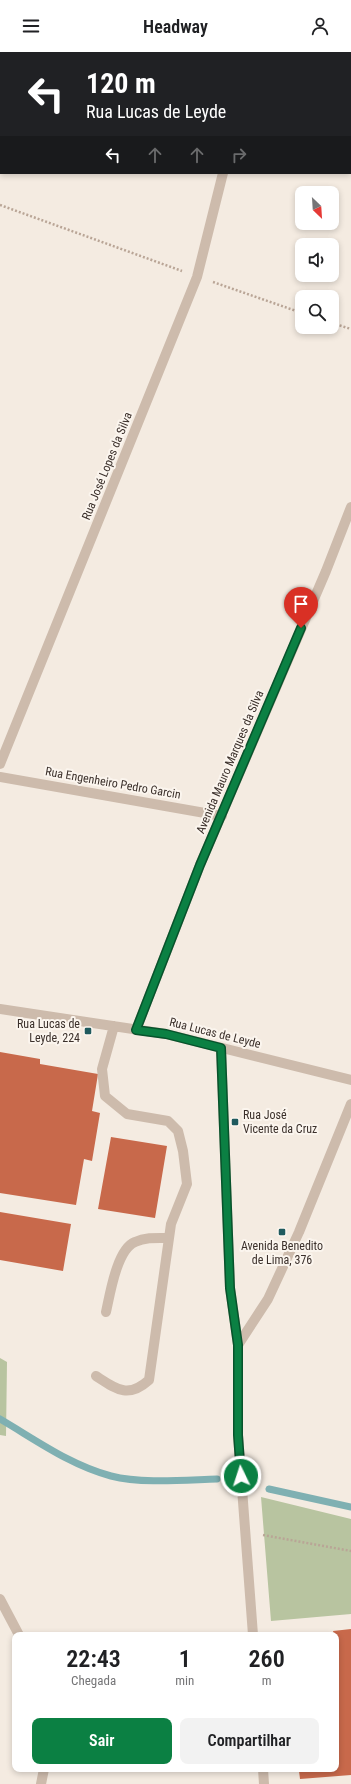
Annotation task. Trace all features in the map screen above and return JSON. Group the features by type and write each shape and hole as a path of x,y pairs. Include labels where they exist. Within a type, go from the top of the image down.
{"street":[{"name":"Rua José Lopes da Silva","path":"0,764 197,277 224,174"},
{"name":"Avenida Mauro Marques da Silva","path":"136,1030 200,865 222,816 351,507"},
{"name":"Rua Engenheiro Pedro Garcin","path":"0,777 222,816"},
{"name":"Rua Lucas de Leyde","path":"0,1009 166,1034 351,1080"},
{"path":"96,1376 114,1388 127,1392 140,1388 149,1380 170,1224 187,1184 183,1151 178,1131 168,1121 127,1114 105,1096 102,1069 114,1026"},
{"path":"221,1048 230,1288 238,1345 238,1435 253,1632"},
{"path":"238,1345 268,1299 299,1232 351,1104"},
{"path":"106,1312 117,1269 125,1249 133,1242 148,1238 169,1238"},
{"path":"0,1599 17,1632"},
{"path":"41,1784 43,1772"},
{"path":"263,1772 264,1784"}],"path":[{"path":"0,205 197,277 295,310"},
{"path":"339,325 351,329"},
{"path":"245,1532 351,1551"}],"green space":[{"path":"0,1358 7,1362 6,1436 0,1435"},
{"path":"261,1497 351,1519 351,1614 271,1621"}],"building":[{"path":"0,1052 40,1059 40,1064 98,1074 92,1111 100,1113 92,1161 84,1159 76,1205 0,1193"},
{"path":"111,1137 167,1146 155,1218 98,1209"},
{"path":"0,1212 71,1224 63,1271 0,1260"},
{"path":"351,1629 351,1775 300,1779 299,1772 339,1772 339,1632 333,1631"}],"waterway":[{"path":"0,1419 67,1459 111,1476 150,1481 217,1479"},
{"path":"269,1489 351,1507"}],"place":[{"name":"Rua Lucas de Leyde, 224","path":"88,1031"},
{"name":"Rua José Vicente da Cruz","path":"235,1122"},
{"name":"Avenida Benedito de Lima, 376","path":"282,1232"}],"route":[{"path":"241,1476 238,1435 238,1345 230,1288 225,1122 221,1048 166,1034 136,1030 200,865 301,628"}]}
